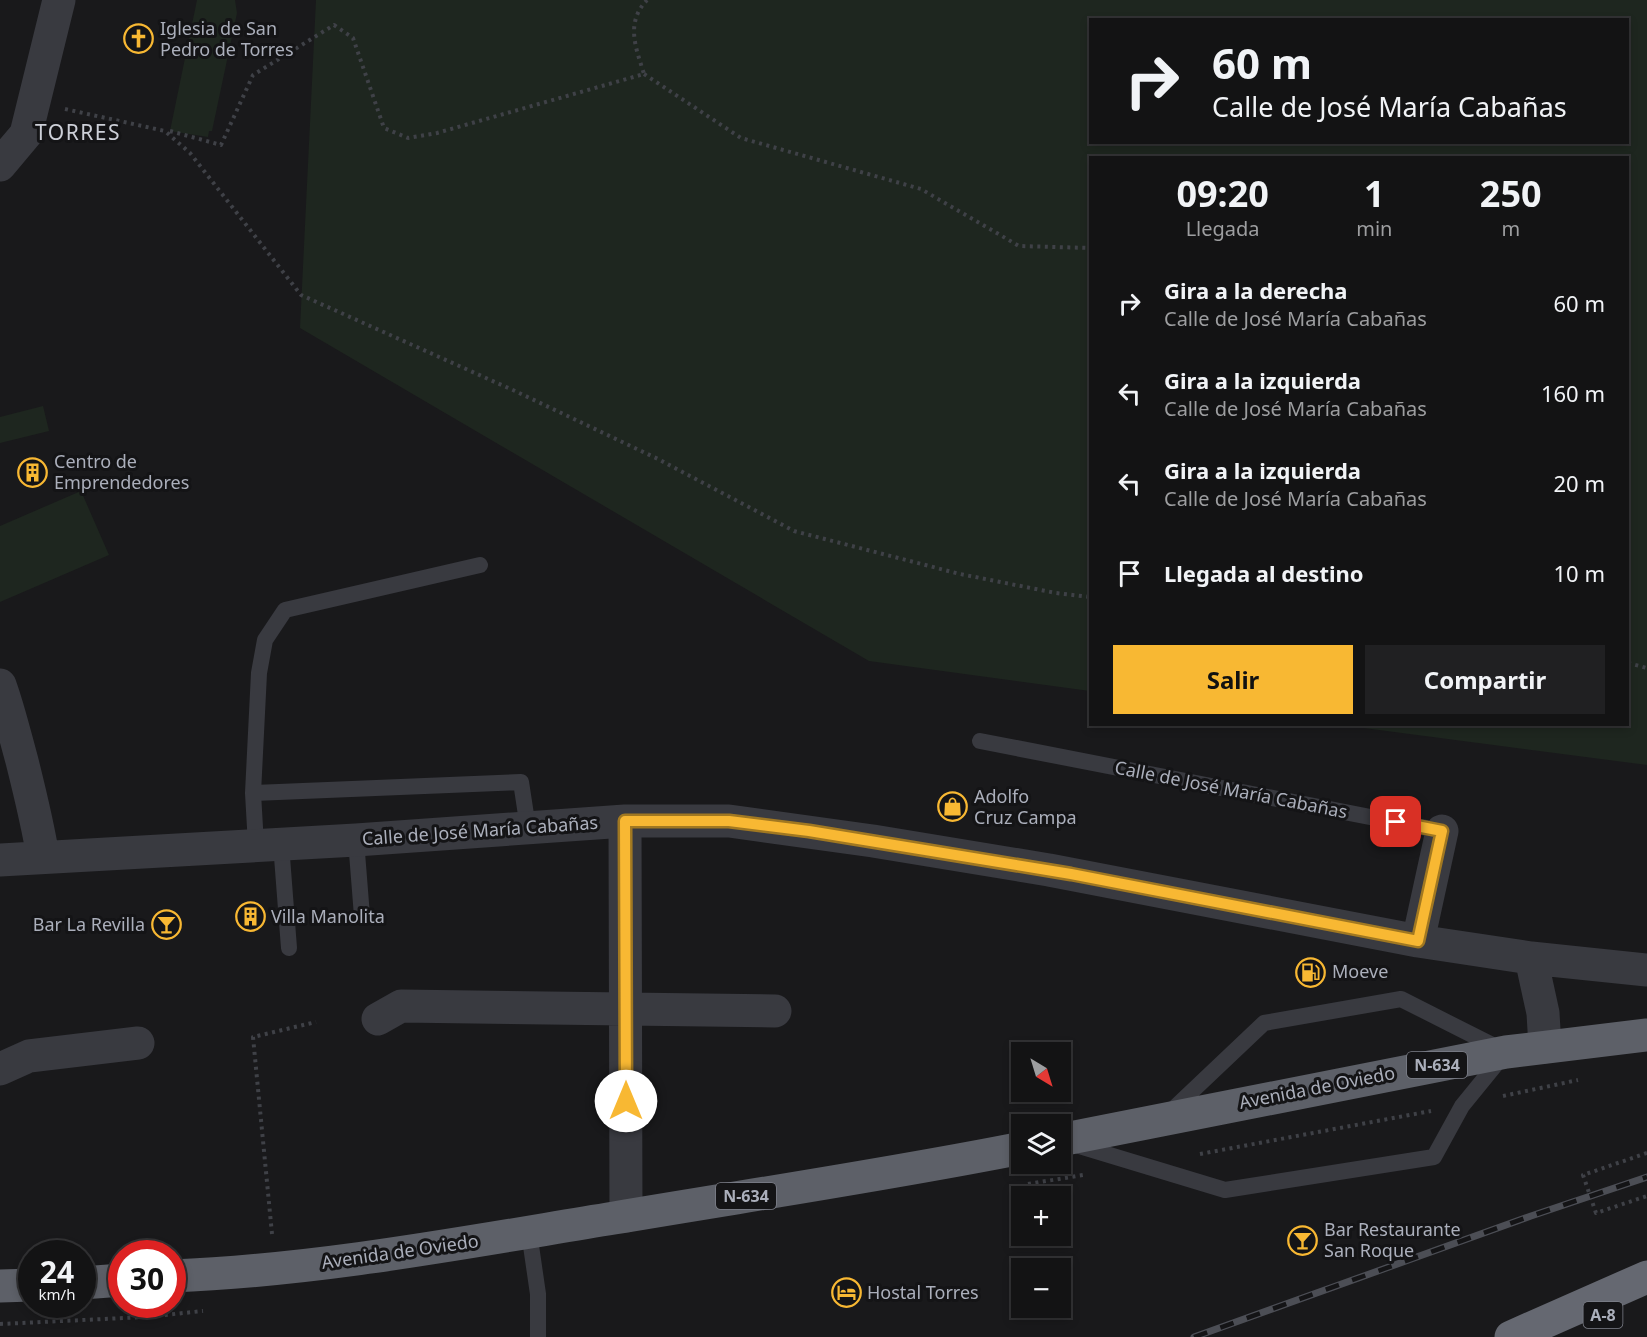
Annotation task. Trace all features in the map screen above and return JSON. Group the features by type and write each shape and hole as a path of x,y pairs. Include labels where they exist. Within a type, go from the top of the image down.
{"highway":[{"name":"Avenida de Oviedo","path":"1071,1138 1506,1052 1647,1035"},
{"name":"Avenida de Oviedo","path":"186,1275 344,1261 626,1216 1011,1150"},
{"path":"1511,1337 1647,1277"},
{"path":"0,1286 18,1285"},
{"name":"A-8","path":"1559,1337 1647,1292"}],"street":[{"path":"0,165 26,134 59,0"},
{"path":"0,685 28,783 43,857"},
{"path":"625,821 626,1216"},
{"name":"Calle de José María Cabañas","path":"0,860 356,840 625,821 729,821 1061,872 1418,941 1531,958 1647,970"},
{"name":"Calle de José María Cabañas","path":"1418,941 1442,831"},
{"path":"1531,958 1543,1013 1545,1047"},
{"path":"378,1019 401,1006 775,1011"},
{"path":"0,1070 29,1056 138,1043"}],"lane":[{"path":"290,948 268,845 253,793 259,683 265,640 285,610 480,565"},
{"name":"Calle de José María Cabañas","path":"980,741 1442,831"},
{"path":"253,793 521,782 528,828"},
{"path":"356,840 362,916"},
{"path":"1071,1143 1225,1190 1434,1157 1461,1106 1506,1052 1401,999 1264,1023 1163,1119"},
{"path":"529,1232 538,1294 538,1337"}],"path":[{"path":"648,0 640,8 633,37 644,74 741,138 921,189 1019,246 1089,248"},
{"path":"170,131 221,145 253,75 334,25 353,38 384,128 408,138 437,133 644,74"},
{"path":"59,107 165,131 190,153 301,295 515,391 658,459 794,531 960,574 1056,593 1089,597"},
{"path":"1629,663 1647,668"},
{"path":"275,1268 253,1037 316,1022"},
{"path":"1647,1153 1583,1175 1596,1213 1647,1196"}],"shaded area":[{"path":"197,0 235,0 237,13 212,131 209,131 208,137 170,131"},
{"path":"316,0 1647,0 1647,765 1349,726 1629,726 1629,156 1089,156 1089,691 869,661 300,328"},
{"path":"43,406 49,431 0,443 0,417"},
{"path":"81,491 109,555 0,602 0,526"}],"railway":[{"path":"1194,1337 1531,1216 1647,1177"}],"place":[{"name":"Iglesia de San Pedro de Torres","path":"139,39"},
{"name":"Centro de Emprendedores","path":"33,472"},
{"name":"Adolfo Cruz Campa","path":"953,807"},
{"name":"Villa Manolita","path":"250,917"},
{"name":"Bar La Revilla","path":"166,925"},
{"name":"Moeve","path":"1311,972"},
{"name":"Bar Restaurante San Roque","path":"1303,1240"},
{"name":"Hostal Torres","path":"846,1293"}],"district":[{"name":"TORRES","path":"78,133"}],"route":[{"path":"626,1101 625,821 729,821 809,831 1071,874 1418,941 1442,831 1396,822"}]}
